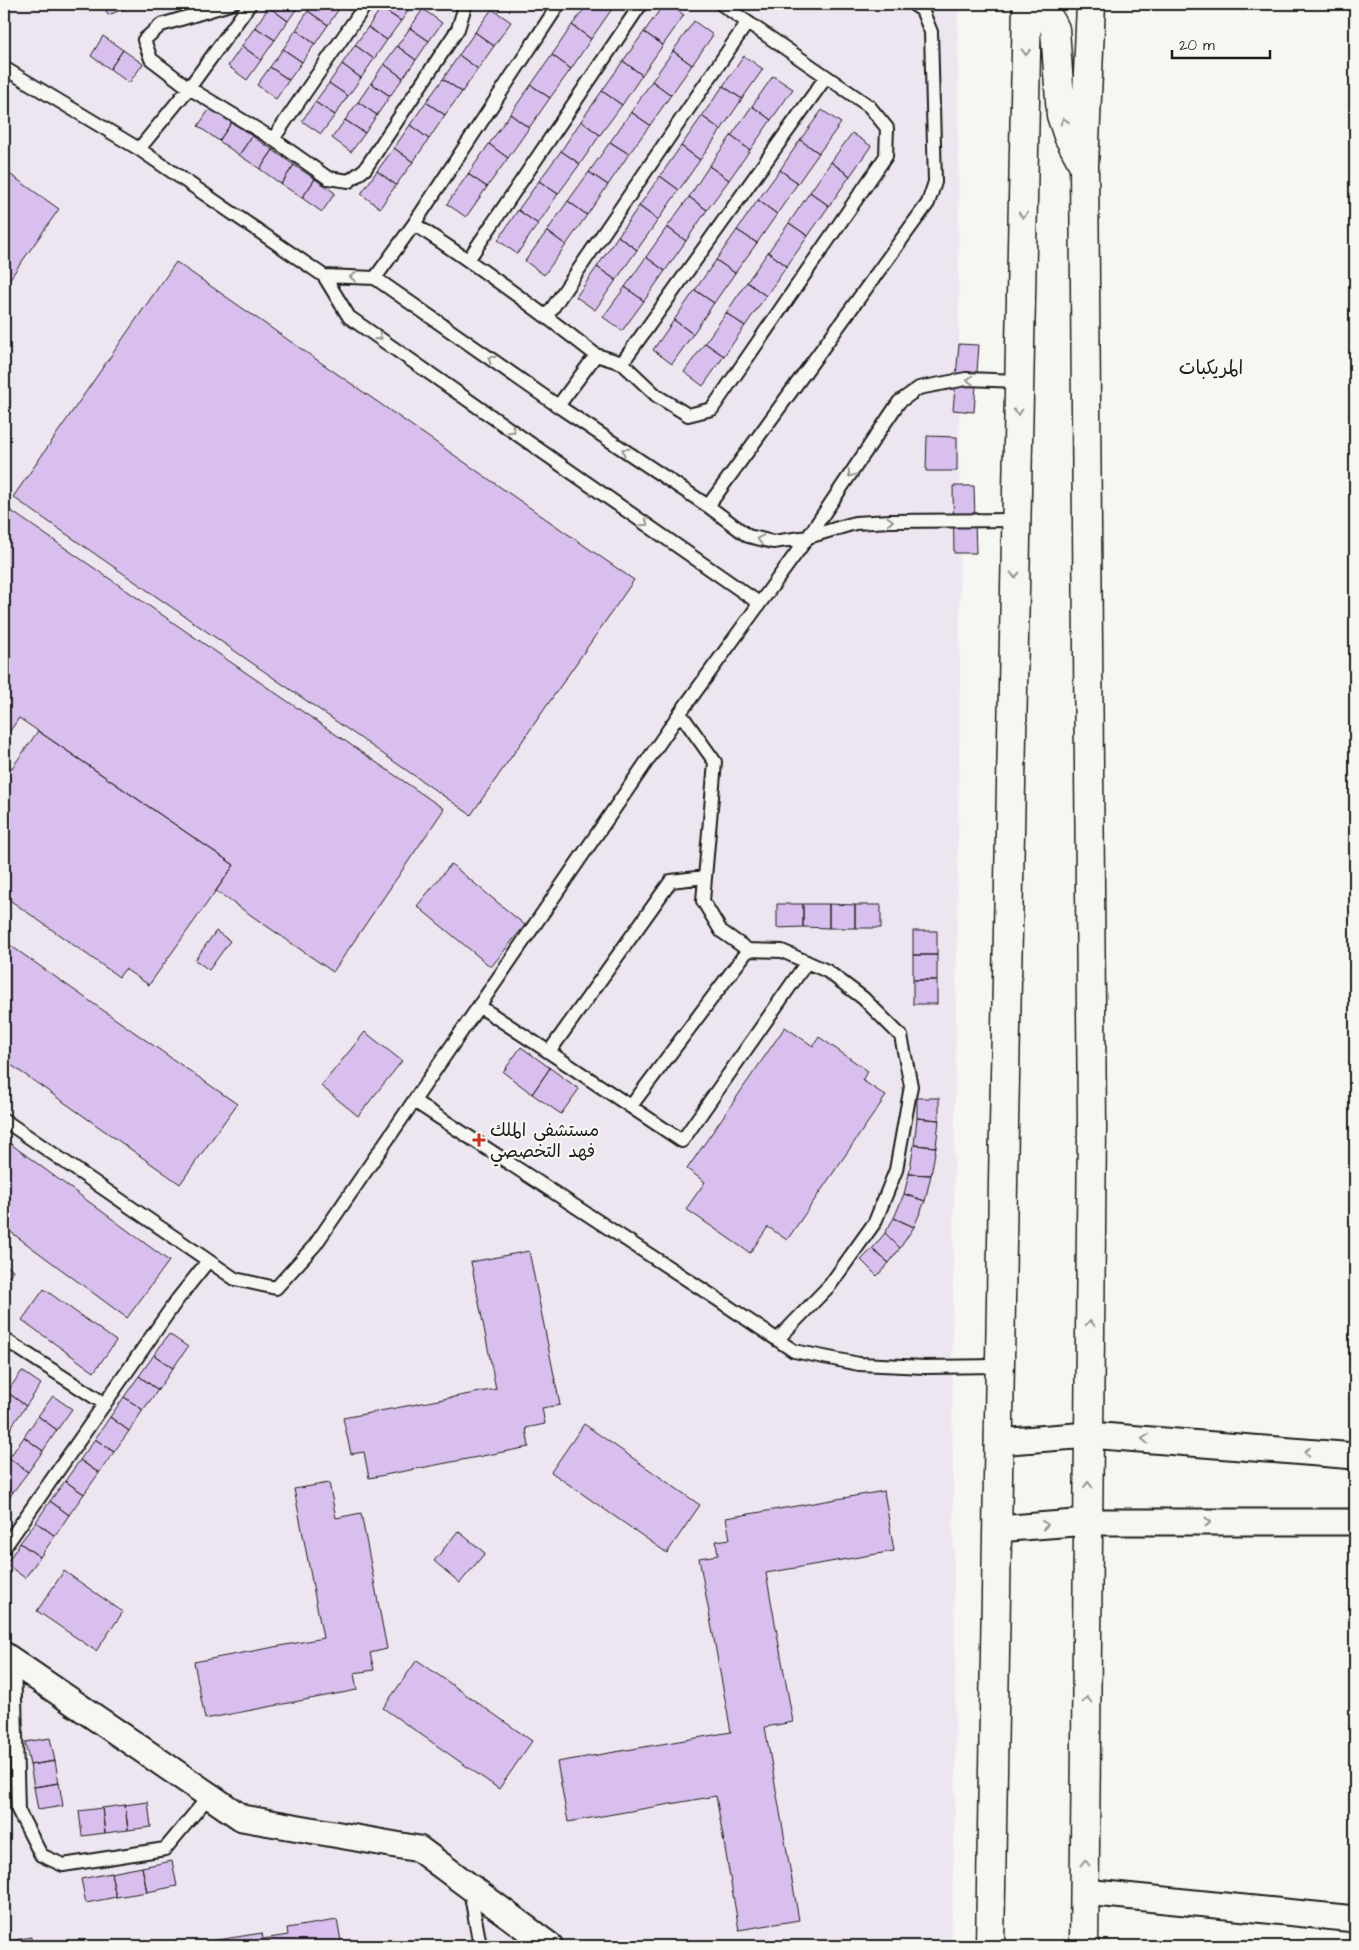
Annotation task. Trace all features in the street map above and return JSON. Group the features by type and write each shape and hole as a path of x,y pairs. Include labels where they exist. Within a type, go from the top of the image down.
{"street":[{"path":"1084,1946 1092,1127 1084,165 1091,4"},
{"path":"990,1946 998,1442 1027,5 1050,18 1055,29 1061,116 1068,136 1084,165"},
{"path":"998,1442 1089,1435 1355,1456"},
{"path":"997,1529 1088,1522 1355,1522"},
{"path":"9,1659 242,1818 419,1848 550,1946"},
{"path":"1085,1892 1355,1920"}],"lane":[{"path":"230,4 161,25 144,40 151,59 189,88 273,139 328,178 350,181 365,170 458,29 463,4"},
{"path":"140,149 189,88 250,4"},
{"path":"273,139 366,4"},
{"path":"375,278 414,224 558,4"},
{"path":"468,260 640,4"},
{"path":"414,224 546,316 596,355 622,364 657,396 688,415 712,409 886,156 888,128 870,106 721,4"},
{"path":"708,506 928,203 935,182 931,32 922,10 914,4"},
{"path":"546,316 747,23"},
{"path":"4,68 140,149 324,276 349,316 760,603"},
{"path":"622,364 826,77"},
{"path":"324,276 375,278 558,406 708,506 748,536 773,542 808,537 855,523 1016,520"},
{"path":"558,406 596,355"},
{"path":"4,1120 235,1279 276,1288 315,1245 680,713 808,537 899,402 919,388 966,379 1019,381"},
{"path":"680,713 715,762 703,901 721,931 748,950 782,951 827,971 863,998 901,1036 911,1086 896,1170 874,1222 830,1285 777,1340"},
{"path":"549,1052 671,881 705,877"},
{"path":"631,1106 748,950"},
{"path":"479,1006 682,1141 807,962"},
{"path":"414,1101 794,1351 859,1364 925,1367 1000,1366"},
{"path":"4,1548 176,1300 208,1261"},
{"path":"4,1338 105,1404"},
{"path":"9,1659 18,1810 41,1855 63,1864 165,1849 209,1796"},
{"path":"470,1886 480,1946"}],"shaded area":[{"name":"مستشفى الملك فهد التخصصي","path":"4,4 958,4 960,674 952,1378 956,1768 951,1946 4,1946"}],"building":[{"path":"103,4 131,4 132,6 108,15"},
{"path":"272,4 300,4 288,21 269,7"},
{"path":"314,4 337,4 341,6 328,25 308,11"},
{"path":"384,4 413,4 401,21 381,8"},
{"path":"588,4 604,4 612,9 591,39 572,25"},
{"path":"664,4 668,4 684,15 663,45 644,32"},
{"path":"269,7 288,21 275,40 255,27"},
{"path":"381,8 401,21 387,40 368,27"},
{"path":"423,9 442,23 429,41 410,28"},
{"path":"492,9 511,22 494,46 475,32"},
{"path":"308,11 328,25 315,44 296,30"},
{"path":"694,21 713,35 692,65 673,51"},
{"path":"572,25 591,39 571,69 552,55"},
{"path":"255,27 275,40 261,60 242,46"},
{"path":"368,27 387,40 374,59 355,45"},
{"path":"410,28 429,41 416,60 397,46"},
{"path":"296,30 315,44 302,62 283,49"},
{"path":"475,32 494,46 478,69 459,55"},
{"path":"644,32 663,45 642,75 623,61"},
{"path":"103,36 123,50 110,69 91,56"},
{"path":"355,45 374,59 361,78 342,64"},
{"path":"242,46 261,60 247,80 228,66"},
{"path":"397,46 416,60 403,78 384,64"},
{"path":"283,49 302,62 289,80 270,67"},
{"path":"123,50 143,64 129,83 110,69"},
{"path":"673,51 692,65 671,95 652,81"},
{"path":"459,55 478,69 462,92 443,79"},
{"path":"552,55 571,69 550,98 531,85"},
{"path":"744,56 763,69 742,99 723,86"},
{"path":"623,61 642,75 622,105 602,91"},
{"path":"342,64 361,78 348,96 329,83"},
{"path":"384,64 403,78 390,96 371,83"},
{"path":"270,67 289,80 276,99 257,85"},
{"path":"773,76 793,89 771,120 752,106"},
{"path":"443,79 462,92 445,115 426,102"},
{"path":"652,81 671,95 650,125 631,112"},
{"path":"329,83 348,96 335,115 315,102"},
{"path":"371,83 390,96 377,115 358,102"},
{"path":"531,85 550,98 529,128 510,114"},
{"path":"723,86 742,99 721,130 702,116"},
{"path":"602,91 622,105 600,135 581,121"},
{"path":"315,102 335,115 321,134 302,121"},
{"path":"358,102 377,115 365,133 345,120"},
{"path":"426,102 445,115 429,139 410,125"},
{"path":"752,106 771,120 750,150 731,136"},
{"path":"211,107 232,122 219,141 198,126"},
{"path":"822,110 841,123 819,153 800,140"},
{"path":"631,112 650,125 629,154 610,142"},
{"path":"510,114 529,128 508,158 489,144"},
{"path":"702,116 721,130 700,160 681,146"},
{"path":"345,120 365,133 351,152 332,138"},
{"path":"581,121 600,135 580,164 561,151"},
{"path":"232,122 252,136 239,155 219,141"},
{"path":"410,125 429,139 413,162 394,148"},
{"path":"852,133 871,146 850,176 831,162"},
{"path":"252,136 273,150 260,169 239,155"},
{"path":"731,136 750,150 729,180 709,166"},
{"path":"800,140 819,153 798,183 780,170"},
{"path":"610,142 629,154 608,185 589,172"},
{"path":"489,144 508,158 487,187 468,174"},
{"path":"681,146 700,160 679,190 660,176"},
{"path":"394,148 413,162 396,185 377,171"},
{"path":"273,150 294,165 281,184 260,169"},
{"path":"561,151 580,164 558,194 539,181"},
{"path":"831,162 850,176 829,206 810,192"},
{"path":"294,165 315,179 302,198 281,184"},
{"path":"709,166 729,180 707,210 689,197"},
{"path":"4,170 59,209 4,287"},
{"path":"780,170 798,183 777,214 758,200"},
{"path":"377,171 396,185 380,208 361,194"},
{"path":"589,172 608,185 587,215 568,201"},
{"path":"468,174 487,187 466,217 447,204"},
{"path":"660,176 679,190 658,220 639,206"},
{"path":"315,179 335,193 322,212 302,198"},
{"path":"539,181 558,194 538,224 518,210"},
{"path":"810,192 829,206 808,236 789,223"},
{"path":"689,197 707,210 686,241 667,227"},
{"path":"758,200 777,214 757,243 737,230"},
{"path":"568,201 587,215 566,245 547,231"},
{"path":"639,206 658,220 637,250 618,236"},
{"path":"518,210 538,224 517,254 498,240"},
{"path":"789,223 808,236 787,266 768,252"},
{"path":"667,227 686,241 665,271 646,257"},
{"path":"737,230 757,243 735,273 716,260"},
{"path":"547,231 566,245 544,275 525,261"},
{"path":"618,236 637,250 616,280 597,267"},
{"path":"768,252 787,266 766,296 747,282"},
{"path":"646,257 665,271 644,301 625,287"},
{"path":"716,260 735,273 714,303 695,290"},
{"path":"176,262 634,580 471,815 13,497"},
{"path":"597,267 616,280 595,310 576,297"},
{"path":"747,282 766,296 745,326 726,313"},
{"path":"625,287 644,301 622,331 603,317"},
{"path":"695,290 714,303 693,334 674,320"},
{"path":"726,313 745,326 724,356 705,343"},
{"path":"674,320 693,334 672,364 653,350"},
{"path":"705,343 724,356 703,386 684,372"},
{"path":"959,344 979,345 974,412 953,410"},
{"path":"4,398 10,399 9,414 4,414"},
{"path":"927,436 957,437 957,471 926,471"},
{"path":"953,486 974,486 976,553 954,553"},
{"path":"4,506 444,809 333,972 216,891 234,865 19,718 4,737"},
{"path":"38,731 234,865 149,985 125,969 119,977 4,896 4,762 12,768"},
{"path":"451,864 525,925 491,967 417,906"},
{"path":"777,904 803,904 803,927 777,928"},
{"path":"803,904 829,904 829,928 803,927"},
{"path":"829,904 855,905 855,928 829,928"},
{"path":"855,905 881,905 881,928 855,928"},
{"path":"216,931 230,941 209,970 195,960"},
{"path":"913,931 937,931 937,955 913,955"},
{"path":"4,941 237,1104 180,1184 4,1060"},
{"path":"913,955 937,955 937,980 913,980"},
{"path":"913,980 937,980 937,1004 913,1004"},
{"path":"785,1027 813,1046 819,1037 868,1071 862,1080 886,1096 787,1240 768,1227 750,1253 686,1209 705,1182 687,1169"},
{"path":"365,1032 402,1061 358,1116 321,1086"},
{"path":"521,1047 550,1068 532,1094 503,1072"},
{"path":"550,1068 579,1089 561,1114 532,1094"},
{"path":"917,1098 939,1098 939,1120 917,1118"},
{"path":"917,1118 939,1120 936,1147 914,1145"},
{"path":"4,1139 169,1261 127,1318 4,1227"},
{"path":"914,1145 936,1147 931,1175 909,1174"},
{"path":"909,1174 931,1175 925,1201 904,1194"},
{"path":"904,1194 925,1201 914,1227 894,1218"},
{"path":"894,1218 914,1227 900,1248 885,1233"},
{"path":"885,1233 900,1248 889,1263 872,1249"},
{"path":"872,1249 889,1263 877,1276 861,1260"},
{"path":"529,1251 560,1405 542,1408 545,1424 526,1428 529,1447 369,1478 364,1452 351,1454 343,1418 496,1389 471,1262"},
{"path":"4,1264 13,1270 4,1283"},
{"path":"44,1289 116,1341 94,1372 22,1320"},
{"path":"169,1334 188,1347 173,1368 154,1355"},
{"path":"154,1355 173,1368 158,1390 139,1376"},
{"path":"22,1371 41,1384 26,1406 7,1392"},
{"path":"139,1376 158,1390 143,1410 124,1397"},
{"path":"7,1392 26,1406 11,1427 4,1422 4,1396"},
{"path":"53,1396 72,1409 57,1430 38,1416"},
{"path":"124,1397 143,1410 129,1431 110,1417"},
{"path":"38,1416 57,1430 43,1451 24,1437"},
{"path":"110,1417 129,1431 114,1452 95,1439"},
{"path":"4,1422 11,1427 4,1437"},
{"path":"584,1424 700,1505 667,1553 551,1472"},
{"path":"24,1437 43,1451 28,1472 9,1458"},
{"path":"95,1439 114,1452 99,1473 80,1460"},
{"path":"9,1458 28,1472 13,1492 4,1486 4,1465"},
{"path":"80,1460 99,1473 84,1494 65,1481"},
{"path":"65,1481 84,1494 69,1515 50,1501"},
{"path":"329,1483 336,1518 361,1513 387,1649 370,1653 374,1670 354,1673 357,1690 205,1719 194,1662 323,1638 294,1489"},
{"path":"4,1486 13,1492 4,1506"},
{"path":"884,1491 894,1551 766,1573 793,1722 765,1727 799,1920 739,1930 716,1796 568,1822 557,1762 731,1732 699,1558 718,1555 716,1541 730,1539 726,1518"},
{"path":"50,1501 69,1515 55,1536 36,1522"},
{"path":"36,1522 55,1536 40,1557 20,1543"},
{"path":"458,1531 485,1553 460,1583 434,1561"},
{"path":"20,1543 40,1557 25,1578 6,1564"},
{"path":"64,1571 123,1612 96,1651 37,1611"},
{"path":"417,1660 532,1741 499,1789 383,1708"},
{"path":"50,1738 55,1761 30,1765 25,1742"},
{"path":"55,1761 59,1783 34,1787 30,1765"},
{"path":"59,1783 63,1806 38,1810 34,1787"},
{"path":"148,1802 151,1827 128,1830 125,1805"},
{"path":"125,1805 128,1830 105,1833 102,1808"},
{"path":"102,1808 105,1833 82,1836 79,1811"},
{"path":"4,1834 8,1857 4,1857"},
{"path":"172,1861 177,1886 147,1892 142,1867"},
{"path":"142,1867 147,1892 116,1897 111,1873"},
{"path":"111,1873 116,1897 86,1903 81,1879"},
{"path":"337,1920 342,1946 179,1946 262,1933 263,1939 288,1935 287,1928"},
{"path":"31,1937 32,1946 4,1946 4,1942"}],"place":[{"name":"مستشفى الملك فهد التخصصي","path":"479,1140"}],"district":[{"name":"المريكبات","path":"1211,368"}]}
